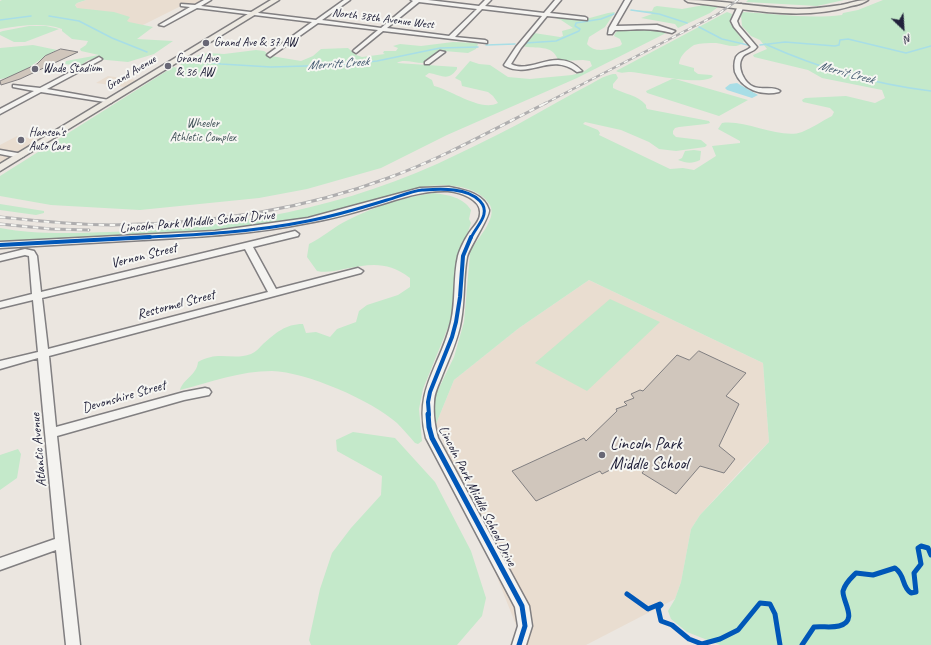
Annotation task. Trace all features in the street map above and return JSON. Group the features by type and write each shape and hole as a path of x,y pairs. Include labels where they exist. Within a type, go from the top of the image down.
{"main road":[{"name":"Grand Avenue","path":"2,166 276,0"},
{"path":"688,0 798,11 817,11 844,7 865,0"}],"street":[{"path":"162,25 208,0"},
{"path":"270,55 347,0"},
{"path":"414,0 585,19"},
{"path":"356,51 417,0"},
{"path":"450,38 488,0"},
{"path":"558,0 518,48 507,64 510,67 516,68 558,62 567,63 579,71"},
{"path":"609,34 628,0"},
{"name":"North 38th Avenue West","path":"183,5 485,42"},
{"path":"741,6 734,21 736,26 754,47 752,50 742,54 738,61 737,68 741,80 748,86 756,89 763,91 777,91"},
{"path":"612,28 643,26 662,27 672,31"},
{"path":"427,63 442,52"},
{"path":"0,112 99,59"},
{"path":"15,86 109,102"},
{"path":"0,152 20,156"},
{"name":"Lincoln Park Middle School Drive","path":"0,245 175,237 256,229 333,215 427,188 455,190 468,194 479,200 484,208 484,217 472,235 463,256 460,297 456,322 447,352 430,392 428,402 429,427 432,438 522,606 525,626 519,645"},
{"name":"Vernon Street","path":"0,305 295,234"},
{"path":"248,245 274,294"},
{"name":"Atlantic Avenue","path":"0,258 25,252 31,253 33,256 73,645"},
{"name":"Restormel Street","path":"0,365 358,271"},
{"name":"Devonshire Street","path":"52,433 184,396 206,392"},
{"path":"0,564 62,542"}],"shaded area":[{"path":"86,0 208,0 196,7 183,5 143,25 112,38 77,8 75,4"},
{"path":"108,76 143,81 131,88 96,83"},
{"path":"17,136 45,141 0,165 0,145"},
{"name":"Lincoln Park Middle School","path":"589,280 763,363 769,442 700,515 691,529 681,582 675,599 586,645 524,645 436,424 454,380 519,328"}],"green space":[{"path":"86,0 75,5 77,8 114,12 130,17 127,21 129,22 153,27 137,39 173,41 154,54 128,62 96,59 88,60 80,66 65,64 66,61 99,55 81,51 80,49 86,45 88,41 72,39 62,31 62,29 31,25 0,29 0,1"},
{"path":"748,0 844,0 817,6 746,2"},
{"path":"883,0 931,0 931,645 720,645 687,632 671,619 668,611 675,599 681,582 691,529 700,515 769,442 763,363 589,280 519,328 454,380 436,424 434,402 437,392 454,357 464,322 470,253 488,224 492,211 490,205 484,198 468,189 449,185 421,187 343,210 252,229 149,236 0,243 0,228 27,232 55,233 156,230 245,220 331,202 374,189 416,173 458,154 518,124 599,79 613,74 616,74 618,78 613,84 613,88 639,99 646,105 647,109 709,121 710,123 706,124 675,128 673,131 673,134 676,137 701,140 707,145 705,147 676,151 659,149 649,142 621,130 585,122 583,124 598,130 600,133 599,135 670,169 683,168 694,170 716,156 712,146 740,143 740,141 718,129 722,123 741,124 774,132 793,134 810,129 832,116 834,112 830,108 803,102 802,100 805,98 846,96 875,103 885,98 882,90 822,78 808,70 754,57 753,55 767,49 760,40 751,36 742,26 741,15 743,12 805,16 842,15 843,13 858,10"},
{"path":"704,5 718,7 710,13 678,28 675,24 641,18 652,14 651,13 628,10 652,11 654,7 657,6 682,9"},
{"name":"Wheeler Athletic Complex","path":"615,12 605,27 589,37 587,44 590,47 603,50 620,46 622,44 620,39 614,36 617,31 623,28 648,27 670,31 577,78 447,135 381,168 307,189 259,198 140,210 51,205 0,196 0,176 173,67 178,68 182,63 199,55 208,53 224,54 256,50 264,51 271,56 301,61 313,56 321,49 348,48 356,55 362,57 385,54 383,53 384,51 396,51 398,48 393,46 400,44 421,46 453,42 476,43 478,44 476,49 468,53 444,51 425,63 403,61 397,63 457,67 454,73 448,77 429,73 425,76 432,80 434,86 475,103 491,105 498,103 488,92 462,86 461,81 455,78 470,61 490,65 508,77 530,79 572,75 583,72 592,66 590,61 560,61 552,51 548,49 523,46 534,33 560,37 563,36 562,31 573,28 561,20 551,16 586,19"},
{"path":"727,12 732,14 730,23 744,42 737,46 716,43 702,43 694,45 683,55 679,63 694,68 694,71 698,74 713,76 711,78 704,80 684,80 616,71"},
{"path":"29,26 46,26 59,29 25,42 14,42 0,35 0,32 3,31"},
{"path":"33,45 57,50 15,75 0,79 0,48"},
{"path":"672,79 748,100 719,116 647,93 646,91"},
{"path":"685,151 701,151 700,160 689,163 678,160 682,158"},
{"path":"434,193 450,196 464,202 471,210 469,219 471,223 464,243 451,320 423,389 419,409 422,441 418,444 415,443 397,423 371,405 338,389 302,376 272,371 260,371 180,390 184,383 193,374 198,362 206,358 219,356 238,357 251,354 281,330 297,324 303,324 306,333 316,332 330,337 337,329 356,322 359,311 367,305 398,295 410,287 410,278 386,266 371,265 330,272 317,271 307,257 309,244 343,222 358,215 402,199"},
{"path":"0,204 44,211 44,213 36,215 0,210"},
{"path":"610,299 660,322 587,391 535,363"},
{"path":"353,432 395,438 435,482 471,551 486,598 482,616 457,645 311,645 309,640 320,589 332,553 351,528 381,495 382,476 337,451 336,440"},
{"path":"18,449 21,454 17,478 0,490 0,455"}],"water":[{"path":"737,83 758,95 752,98 725,88 730,84"}],"building":[{"name":"Wade Stadium","path":"61,49 78,52 20,79 1,85 0,81 37,64 45,56"},
{"path":"699,351 746,373 726,396 739,404 719,446 735,459 724,473 700,466 676,494 642,473 646,468 632,459 602,474 600,471 536,501 512,471 584,438 586,441 617,411 616,409 627,405 624,402 634,398 631,394 640,390 643,391 677,355 689,360"}],"waterway":[{"name":"Merritt Creek","path":"631,10 659,14 687,23"},
{"name":"Merritt Creek","path":"525,43 556,41 579,31 580,29 575,26 576,23 601,19 614,14"},
{"name":"Merritt Creek","path":"0,20 31,16"},
{"name":"Merritt Creek","path":"49,16 79,21 112,38 147,52"},
{"name":"Merritt Creek","path":"699,27 722,39 748,45"},
{"path":"766,44 785,42 835,46 839,45 840,40 848,39 906,53 931,46"},
{"name":"Merritt Creek","path":"486,45 515,44"},
{"name":"Merrit Creek","path":"760,45 766,44"},
{"name":"Merrit Creek","path":"766,44 785,53 846,74 888,84 931,91"},
{"name":"Merritt Creek","path":"196,60 221,64 271,67 341,65 377,61 440,48 478,47"}],"railway":[{"path":"544,104 718,14 738,0"},
{"path":"0,217 84,224 147,224 182,222 252,214 287,207 355,189 429,162 546,103"},
{"path":"0,224 51,229 89,230"}],"cycle path":[{"path":"0,245 215,234 308,221 420,190 449,189 468,194 479,200 485,212 484,217 472,235 463,256 460,297 456,322 452,337 430,392 428,402 429,427 432,438 522,606 525,626 519,645"},
{"path":"802,645 814,627 834,627 841,626 845,623 849,614 843,592 846,583 856,573 873,575 895,568 901,572 907,590 911,593 916,592 914,573 921,564 918,548 921,546 928,548 931,555"},
{"path":"627,594 648,609 660,604 661,605 658,608 661,621 672,625 689,639 702,644 720,639 738,630 760,603 770,604 775,614 780,645"}],"place":[{"name":"Grand Ave & 37 AW","path":"206,43"},
{"name":"Grand Ave & 36 AW","path":"168,66"},
{"name":"Wade Stadium","path":"35,69"},
{"name":"Hansen's Auto Care","path":"21,140"},
{"name":"Lincoln Park Middle School","path":"602,455"}]}
